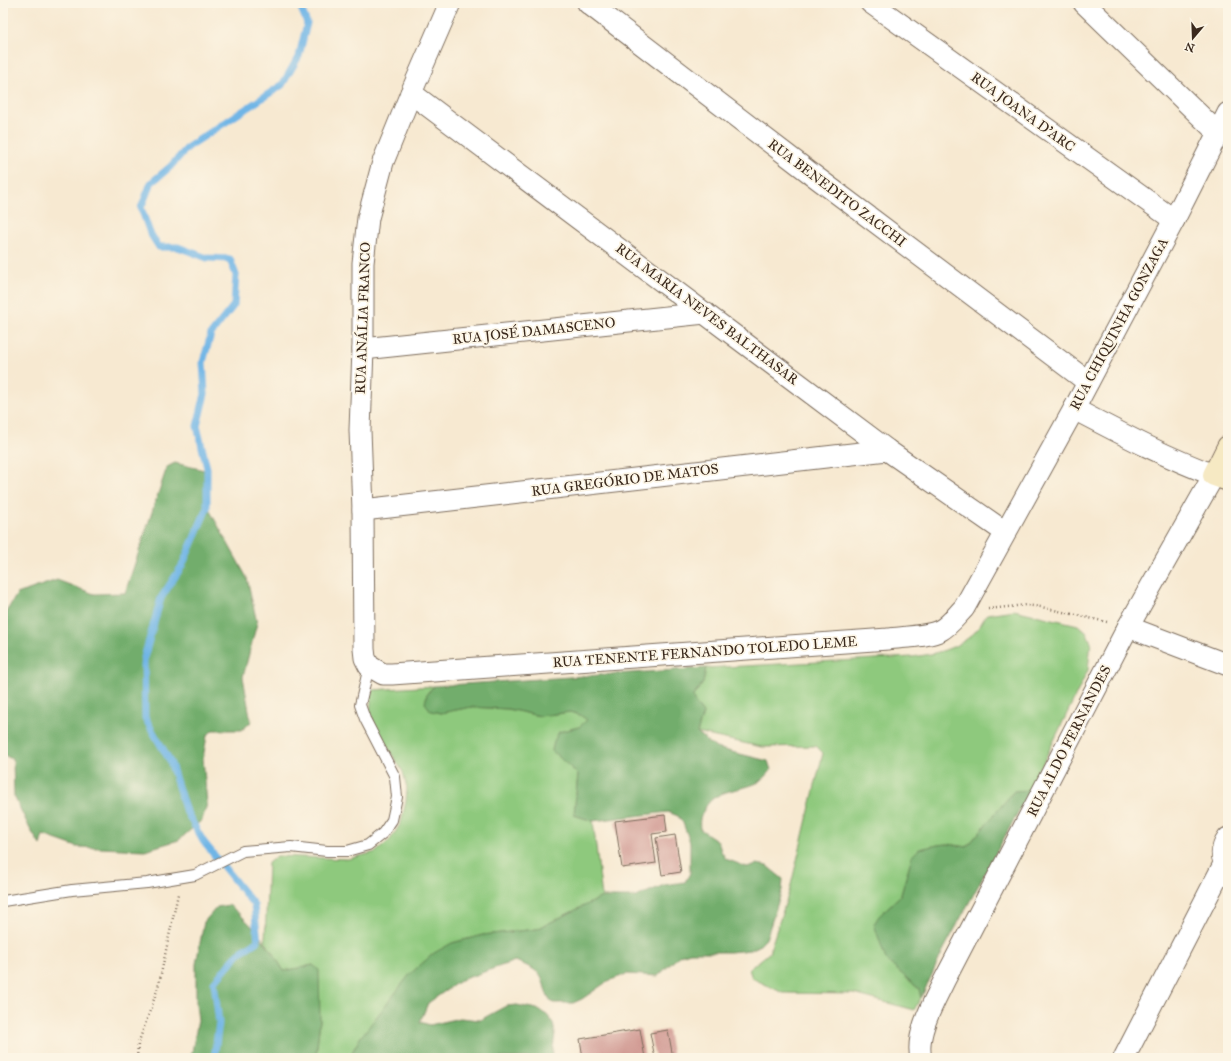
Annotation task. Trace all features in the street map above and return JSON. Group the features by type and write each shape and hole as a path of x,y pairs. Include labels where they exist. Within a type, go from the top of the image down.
{"street":[{"name":"RUA ANÁLIA FRANCO","path":"366,657 360,430 363,349 363,263 368,218 383,162 450,3"},
{"name":"RUA BENEDITO ZACCHI","path":"588,3 815,177 1088,382"},
{"name":"RUA JOANA D'ARC","path":"871,3 1174,220"},
{"path":"1084,3 1218,133"},
{"name":"RUA MARIA NEVES BALTHASAR","path":"411,93 887,450 1005,532"},
{"name":"RUA CHIQUINHA GONZAGA","path":"1005,532 1074,409 1174,220 1228,113"},
{"name":"RUA JOSÉ DAMASCENO","path":"363,349 705,313"},
{"path":"1074,409 1183,464 1221,477"},
{"name":"RUA ALDO FERNANDES","path":"921,1048 931,1008 944,981 1128,627 1221,477 1228,448"},
{"name":"RUA GREGÓRIO DE MATOS","path":"363,510 887,450"},
{"name":"RUA TENENTE FERNANDO TOLEDO LEME","path":"366,657 382,674 419,673 888,639 923,635 941,630 954,620 964,608 1005,532"},
{"path":"1128,627 1228,665"},
{"path":"1124,1058 1226,866 1222,857 1222,850 1228,838"}],"lane":[{"path":"3,901 72,890 147,884 195,875 243,851 291,847 327,851 347,851 368,845 383,833 392,820 398,797 395,777 365,719 360,706 366,657"}],"path":[{"path":"964,608 988,610 1026,605 1041,607 1128,627"},
{"path":"136,1057 138,1044 158,988 182,877"}],"green space":[{"path":"175,463 204,470 210,511 247,578 257,623 243,677 251,722 242,730 213,730 207,736 203,758 207,804 202,820 179,840 145,850 77,847 43,835 40,845 30,829 14,796 13,760 3,754 3,617 17,594 57,580 94,594 125,593 167,467"},
{"path":"1014,610 1078,625 1086,632 1091,642 1088,670 1030,790 1014,791 967,847 948,844 938,845 912,856 901,895 879,916 886,960 919,989 921,998 914,1010 854,994 783,993 752,978 749,969 769,953 790,889 823,753 816,746 762,747 697,733 703,714 694,701 693,696 703,683 706,668 912,657 929,654 946,650 961,643 977,630 987,614"},
{"path":"706,668 703,683 693,696 694,701 703,713 697,733 716,748 768,761 771,770 765,778 757,783 728,791 715,797 705,808 701,816 700,823 700,829 718,841 721,851 726,859 747,867 757,864 767,866 783,879 782,890 766,939 759,946 750,950 730,952 690,952 680,955 658,976 627,974 608,981 582,999 573,1003 553,1003 546,993 543,981 539,974 530,967 515,961 461,980 428,1003 420,1022 430,1025 460,1018 480,1020 506,1006 517,1005 537,1009 547,1015 553,1023 555,1033 552,1058 349,1058 360,1038 410,974 434,953 452,943 483,935 537,929 602,897 636,897 664,885 685,882 690,873 690,842 683,823 678,816 668,812 593,821 574,815 578,774 552,751 554,741 559,732 579,727 587,720 580,715 570,712 540,716 508,709 471,707 441,713 431,711 425,703 427,694 434,686"},
{"path":"434,686 427,693 441,713 471,707 508,709 540,716 570,712 580,715 588,720 579,727 559,732 552,750 578,774 574,815 593,821 602,897 537,929 483,935 452,943 360,1038 349,1058 320,1058 316,1055 320,1020 313,965 284,971 265,941 268,863 277,856 348,859 376,852 390,840 401,823 406,801 407,788 403,772 374,725 370,712 372,690"},
{"path":"1030,790 944,949 921,998 919,989 886,960 874,924 879,916 901,895 912,856 919,849 948,844 967,847 1014,791"},
{"path":"229,905 246,920 260,936 284,971 313,965 319,970 320,1020 316,1055 320,1058 190,1058 198,1020 196,1004 196,964 204,922 217,907"}],"building":[{"path":"665,815 667,832 652,834 656,863 622,868 615,821"},
{"path":"675,835 681,872 662,875 656,838"},
{"path":"640,1029 645,1058 583,1058 580,1039"},
{"path":"668,1030 673,1058 655,1058 650,1033"}],"waterway":[{"path":"214,1058 219,1023 214,982 239,953 258,941 254,905 203,841 185,809 170,761 145,718 144,658 161,598 182,566 207,508 207,468 197,426 205,394 203,362 211,334 234,305 236,275 230,259 207,258 178,247 159,247 150,233 141,208 151,183 170,167 188,147 282,85 299,56 307,23 299,3"}]}
